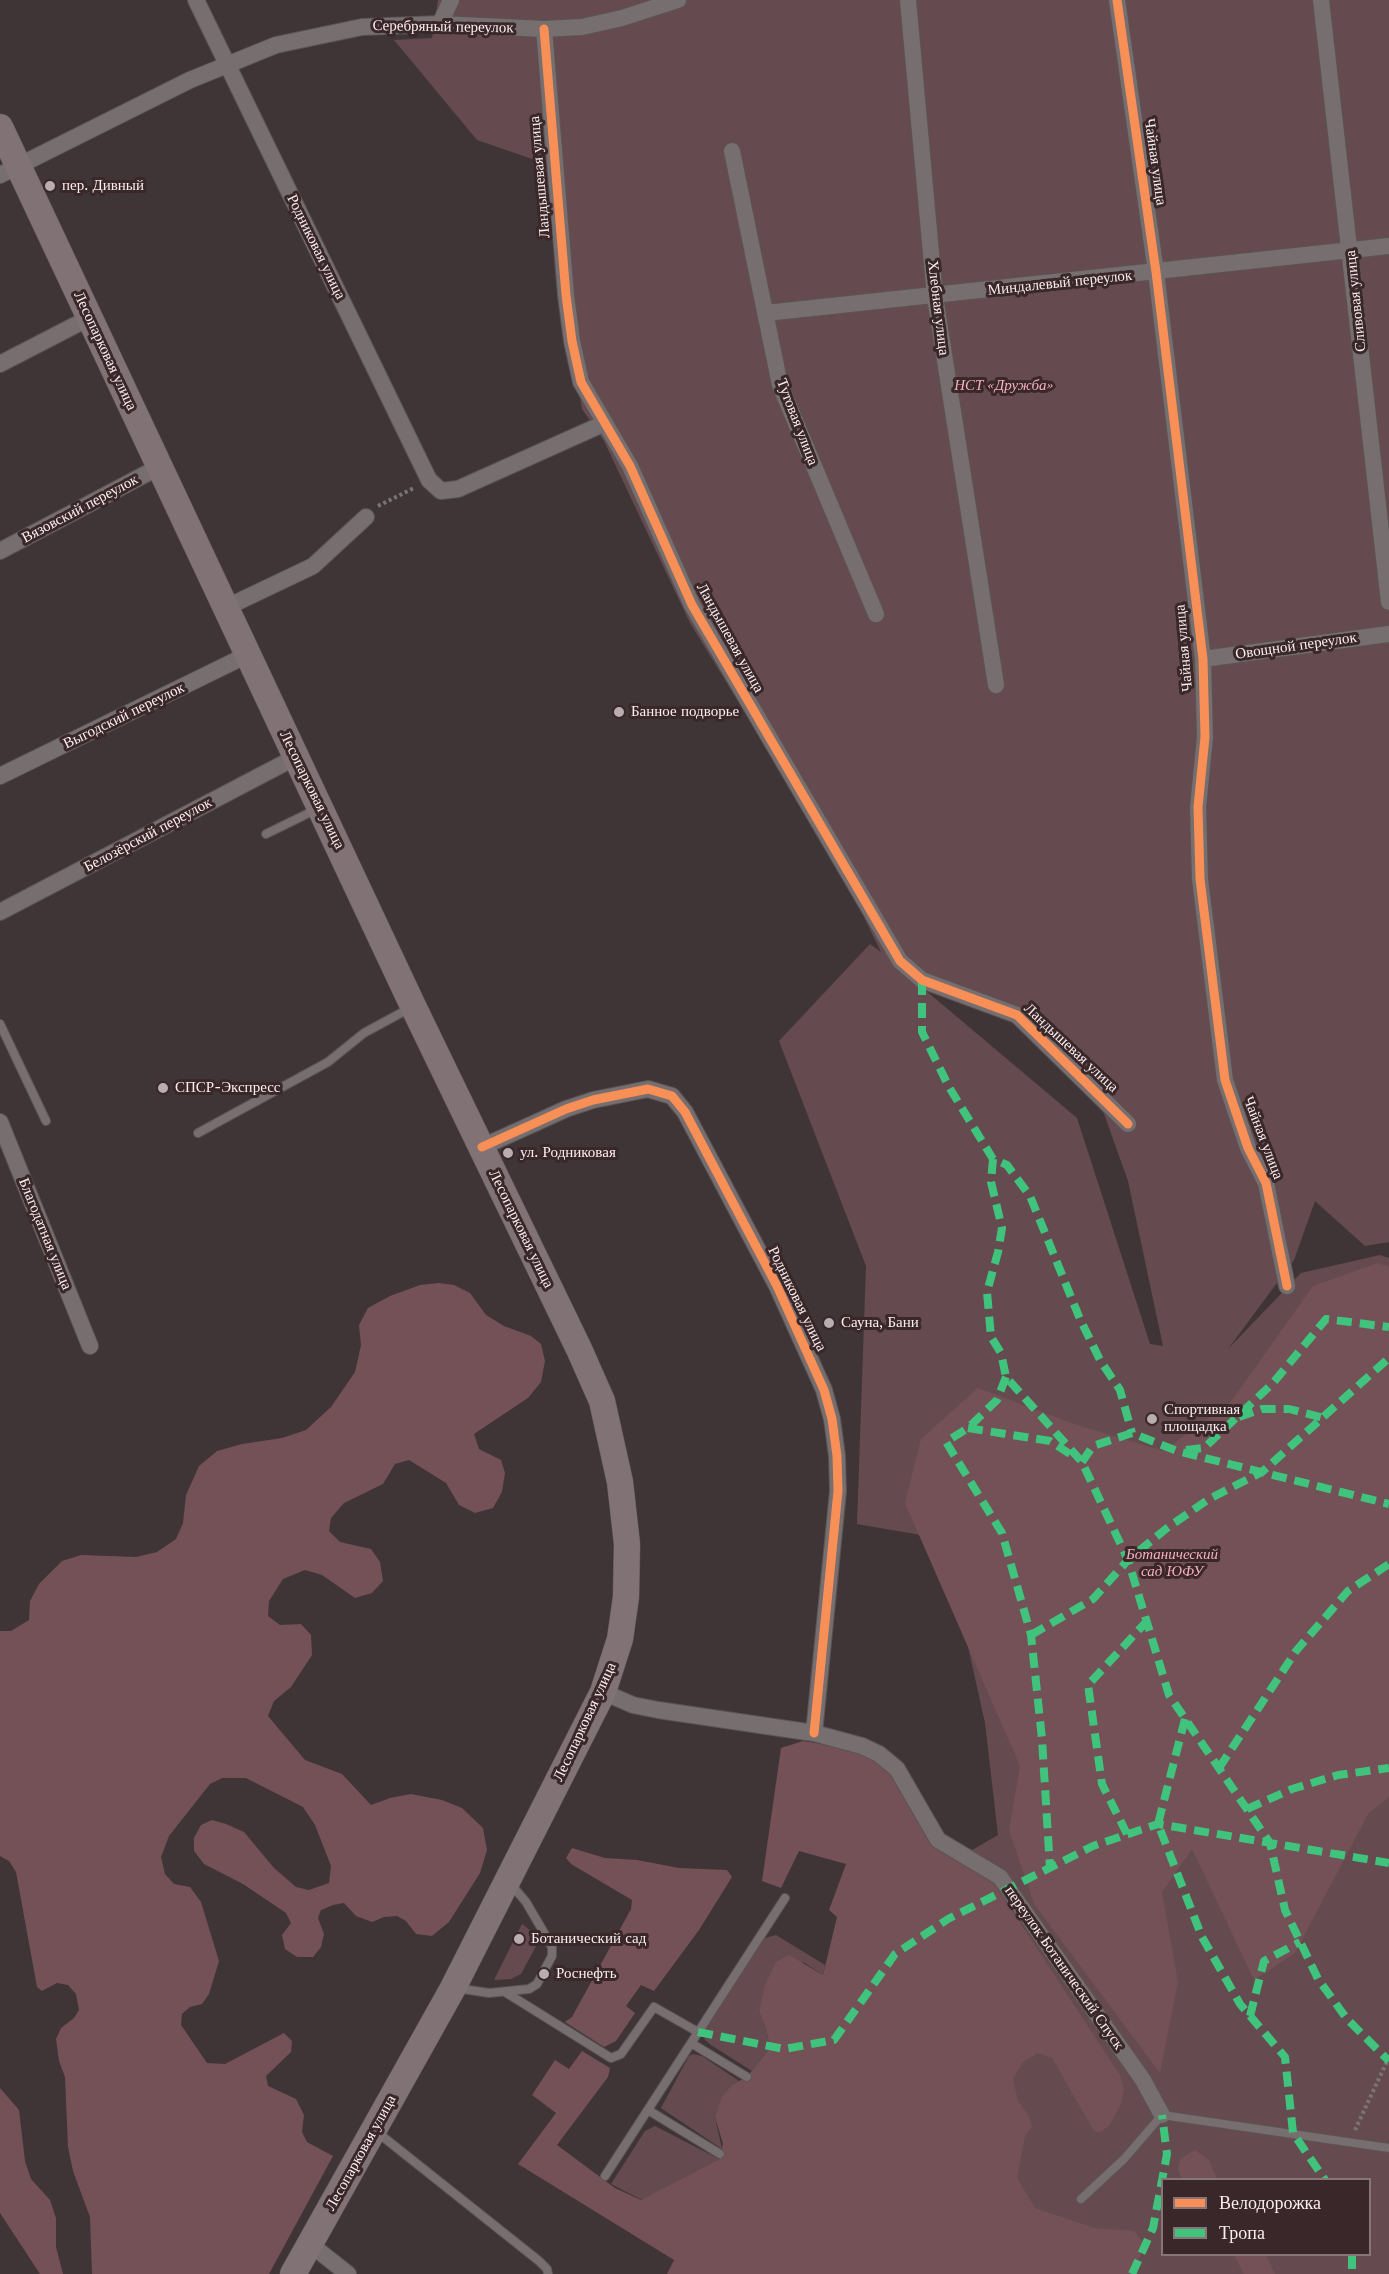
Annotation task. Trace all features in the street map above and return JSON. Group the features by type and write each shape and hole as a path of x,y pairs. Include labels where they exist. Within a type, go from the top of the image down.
{"main road":[{"name":"Лесопарковая улица","path":"0,127 9,170 89,318 602,1401 614,1451 627,1544 626,1597 620,1639 603,1692 453,1988 293,2274"}],"street":[{"name":"Родниковая улица","path":"196,0 435,486"},
{"path":"440,24 452,0"},
{"name":"Серебряный переулок","path":"9,170 226,63 276,45 319,34 362,27 440,24 544,29 582,27 622,18 678,0"},
{"name":"Хлебная улица","path":"908,0 935,297 996,685"},
{"name":"Чайная улица","path":"1117,0 1156,272 1203,659 1205,737 1198,807 1200,879 1225,1080 1248,1148 1266,1183 1287,1286"},
{"name":"Сливовая улица","path":"1321,0 1389,602"},
{"name":"Ландышевая улица","path":"544,29 554,172 572,341 581,382 630,466 692,605 900,961 922,980 1017,1015 1128,1124"},
{"name":"Тутовая улица","path":"732,151 780,385 876,614"},
{"name":"Миндалевый переулок","path":"766,313 935,297 1389,246"},
{"path":"0,364 89,318"},
{"path":"435,486 458,489 605,423"},
{"name":"Вязовский переулок","path":"0,551 159,466"},
{"path":"225,608 313,566 366,517"},
{"name":"Овощной переулок","path":"1203,659 1389,634"},
{"name":"Выгодский переулок","path":"0,776 247,655"},
{"name":"Белозёрский переулок","path":"0,912 296,757"},
{"name":"Родниковая улица","path":"482,1147 566,1109 593,1100 648,1089 661,1090 672,1096 685,1112 777,1286 824,1390 832,1419 837,1456 838,1491 813,1733"},
{"name":"Благодатная улица","path":"0,1122 90,1346"},
{"name":"переулок Ботанический Спуск","path":"603,1692 633,1705 813,1733 862,1746 879,1754 897,1769 938,1840 1000,1877 1143,2080 1162,2115"},
{"path":"310,2244 348,2274"}],"lane":[{"path":"266,834 321,807"},
{"path":"198,1133 328,1062 364,1033 413,1006"},
{"path":"0,1024 46,1121"},
{"path":"453,1988 489,1993 529,1989 537,1984 552,1956 552,1947 526,1902 508,1881"},
{"path":"605,2176 784,1898"},
{"path":"505,1992 610,2058 621,2054 654,2007 698,2032"},
{"path":"691,2043 747,2077"},
{"path":"648,2110 720,2154"},
{"path":"1081,2199 1124,2158 1162,2115 1389,2148"},
{"path":"374,2130 539,2261 547,2269 548,2274"}],"path":[{"path":"366,517 378,507 435,486"},
{"path":"1350,2142 1389,2057"}],"green space":[{"path":"438,0 1389,0 1389,1242 1365,1246 1315,1201 1294,1260 1228,1349 1301,1273 1380,1255 1389,1258 1389,2274 746,2274 855,1918 998,1835 985,1723 944,1539 857,1524 866,1266 779,1041 870,944 881,952 837,862 690,623 604,441 582,409 541,162 477,140 394,40 432,38","holes":["893,963 1006,1007 1103,1111 1128,1181 1163,1346 1150,1344 1077,1118"]},
{"name":"Ботанический сад ЮФУ","path":"1378,1263 1389,1267 1389,1797 1368,1814 1295,1953 1254,1980 1192,1849 1162,1892 1178,1982 1160,2073 1034,1904 1009,1830 1020,1766 905,1503 921,1439 978,1388 1074,1424 1163,1451 1230,1403 1313,1286"},
{"path":"439,1283 454,1285 470,1293 486,1315 504,1326 531,1336 541,1344 545,1361 541,1382 528,1398 474,1434 479,1449 501,1460 505,1473 502,1492 493,1508 475,1513 459,1505 446,1483 409,1460 395,1464 383,1484 344,1503 331,1518 329,1531 340,1542 371,1549 380,1562 383,1581 372,1593 355,1598 322,1575 305,1570 283,1579 269,1601 268,1616 280,1625 301,1624 311,1635 312,1655 291,1687 274,1701 268,1716 305,1760 342,1774 371,1805 411,1794 442,1800 462,1808 483,1828 487,1850 480,1873 449,1922 432,1936 416,1934 406,1921 397,1916 384,1917 372,1922 356,1916 344,1903 321,1910 318,1918 324,1934 321,1947 313,1957 297,1957 285,1949 282,1935 291,1923 286,1913 243,1884 204,1864 194,1851 194,1838 201,1825 212,1820 244,1832 274,1868 296,1887 309,1890 329,1883 331,1866 315,1825 303,1807 246,1778 222,1778 210,1784 169,1836 161,1857 165,1874 174,1884 190,1887 201,1902 219,1961 209,1994 202,2004 190,2007 182,2014 181,2025 207,2063 225,2064 284,2033 292,2041 291,2052 266,2076 268,2086 296,2099 304,2115 302,2132 307,2142 333,2156 269,2274 92,2274 90,2217 73,2171 68,2147 65,2077 59,2061 56,2039 61,2028 74,2018 79,2010 76,1994 68,1985 57,1983 42,1991 37,1987 16,1872 9,1861 0,1856 0,1631 11,1631 29,1620 30,1601 39,1584 62,1561 81,1555 136,1557 157,1552 176,1539 183,1523 186,1495 199,1466 217,1451 242,1444 282,1438 306,1430 331,1407 355,1372 361,1345 359,1325 368,1308 390,1296 420,1285"},
{"path":"803,1741 846,1748 874,1759 890,1770 934,1846 994,1883 1120,2075 1124,2090 1121,2104 1109,2126 1100,2132 1094,2131 1052,2058 1038,2053 1023,2062 1013,2079 1018,2101 1029,2116 1032,2127 1025,2136 1017,2178 1035,2208 1095,2228 1134,2231 1145,2245 1132,2274 667,2274 674,2260 518,2164 556,2113 532,2095 555,2060 569,2069 582,2051 610,2068 608,2077 557,2145 615,2188 641,2200 719,2159 723,2144 715,2117 722,2097 733,2084 747,2077 770,2048 766,2028 759,2012 765,1985 776,1962 789,1955 823,1975 837,1917 829,1910 846,1864 799,1851 781,1888 762,1881 781,1748"},
{"path":"572,1848 605,1858 637,1860 679,1868 727,1870 732,1877 699,1930 654,1991 641,1985 626,2006 635,2013 616,2041 604,2047 565,2022 572,2017 631,1909 632,1900 571,1864 566,1858"},
{"path":"522,1924 531,1931 536,1946 521,1974 511,1979 494,1980"},
{"path":"776,1935 825,1965 823,1975 803,1962 759,2012 766,2028 770,2048 752,2071 711,2045 705,2040 703,2031 765,1938"},
{"path":"693,2054 702,2056 739,2081 733,2084 715,2117 722,2149 661,2108 689,2056"},
{"path":"0,2088 19,2110 25,2161 31,2179 50,2200 56,2218 56,2247 63,2274 40,2274 0,2213"},
{"path":"655,2126 719,2159 642,2200 611,2184 645,2131"},
{"path":"1195,2150 1209,2160 1217,2178 1182,2178 1178,2169 1180,2159"},
{"path":"1235,2256 1266,2256 1275,2274 1244,2274"}],"marked path":[{"path":"922,980 922,1032 949,1087 993,1159 1007,1165 1030,1196 1080,1319 1100,1360 1120,1390 1132,1433"},
{"path":"993,1159 991,1182 1002,1228 987,1292 991,1337 1001,1353 1006,1377 1082,1462 1128,1560 1169,1695 1270,1843 1285,1910 1318,1979 1347,2019 1389,2061"},
{"path":"1186,1450 1204,1448 1273,1383 1326,1319 1389,1327"},
{"path":"1031,1635 1093,1599 1128,1560 1167,1528 1209,1499 1262,1472 1389,1358"},
{"path":"1006,1377 997,1400 968,1428 946,1442 1002,1533 1031,1635 1042,1739 1050,1868"},
{"path":"1239,1417 1262,1409 1289,1409 1324,1418"},
{"path":"968,1428 1050,1441 1070,1454"},
{"path":"1082,1462 1093,1446 1132,1433 1177,1451 1389,1504"},
{"path":"1219,1768 1296,1651 1348,1591 1389,1564"},
{"path":"1127,1834 1102,1784 1088,1685 1147,1621"},
{"path":"1185,1719 1158,1824 1202,1937 1240,2004 1285,2057 1293,2133 1324,2178"},
{"path":"1247,1809 1292,1789 1338,1775 1389,1768"},
{"path":"698,2032 784,2049 834,2040 895,1954 948,1919 1093,1846 1158,1824 1389,1863"},
{"path":"1250,2016 1264,1961 1300,1942"},
{"path":"1162,2115 1167,2154 1162,2178"},
{"path":"1132,2274 1153,2228 1161,2186"},
{"path":"1352,2256 1352,2274"}],"cycle path":[{"path":"1117,0 1156,272 1203,659 1205,737 1198,807 1200,879 1225,1080 1248,1148 1266,1183 1287,1286"},
{"path":"544,29 566,295 572,341 581,382 630,466 692,605 900,961 922,980 1017,1015 1128,1124"},
{"path":"482,1147 566,1109 593,1100 648,1089 672,1096 685,1112 777,1286 824,1390 832,1419 837,1456 838,1491 814,1733"}],"place":[{"name":"пер. Дивный","path":"50,186"},
{"name":"Банное подворье","path":"619,712"},
{"name":"СПСР-Экспресс","path":"163,1088"},
{"name":"ул. Родниковая","path":"508,1153"},
{"name":"Сауна, Бани","path":"829,1323"},
{"name":"Спортивная площадка","path":"1152,1419"},
{"name":"Ботанический сад","path":"519,1939"},
{"name":"Роснефть","path":"544,1974"}],"park label":[{"name":"НСТ «Дружба»","path":"1004,386"}]}
